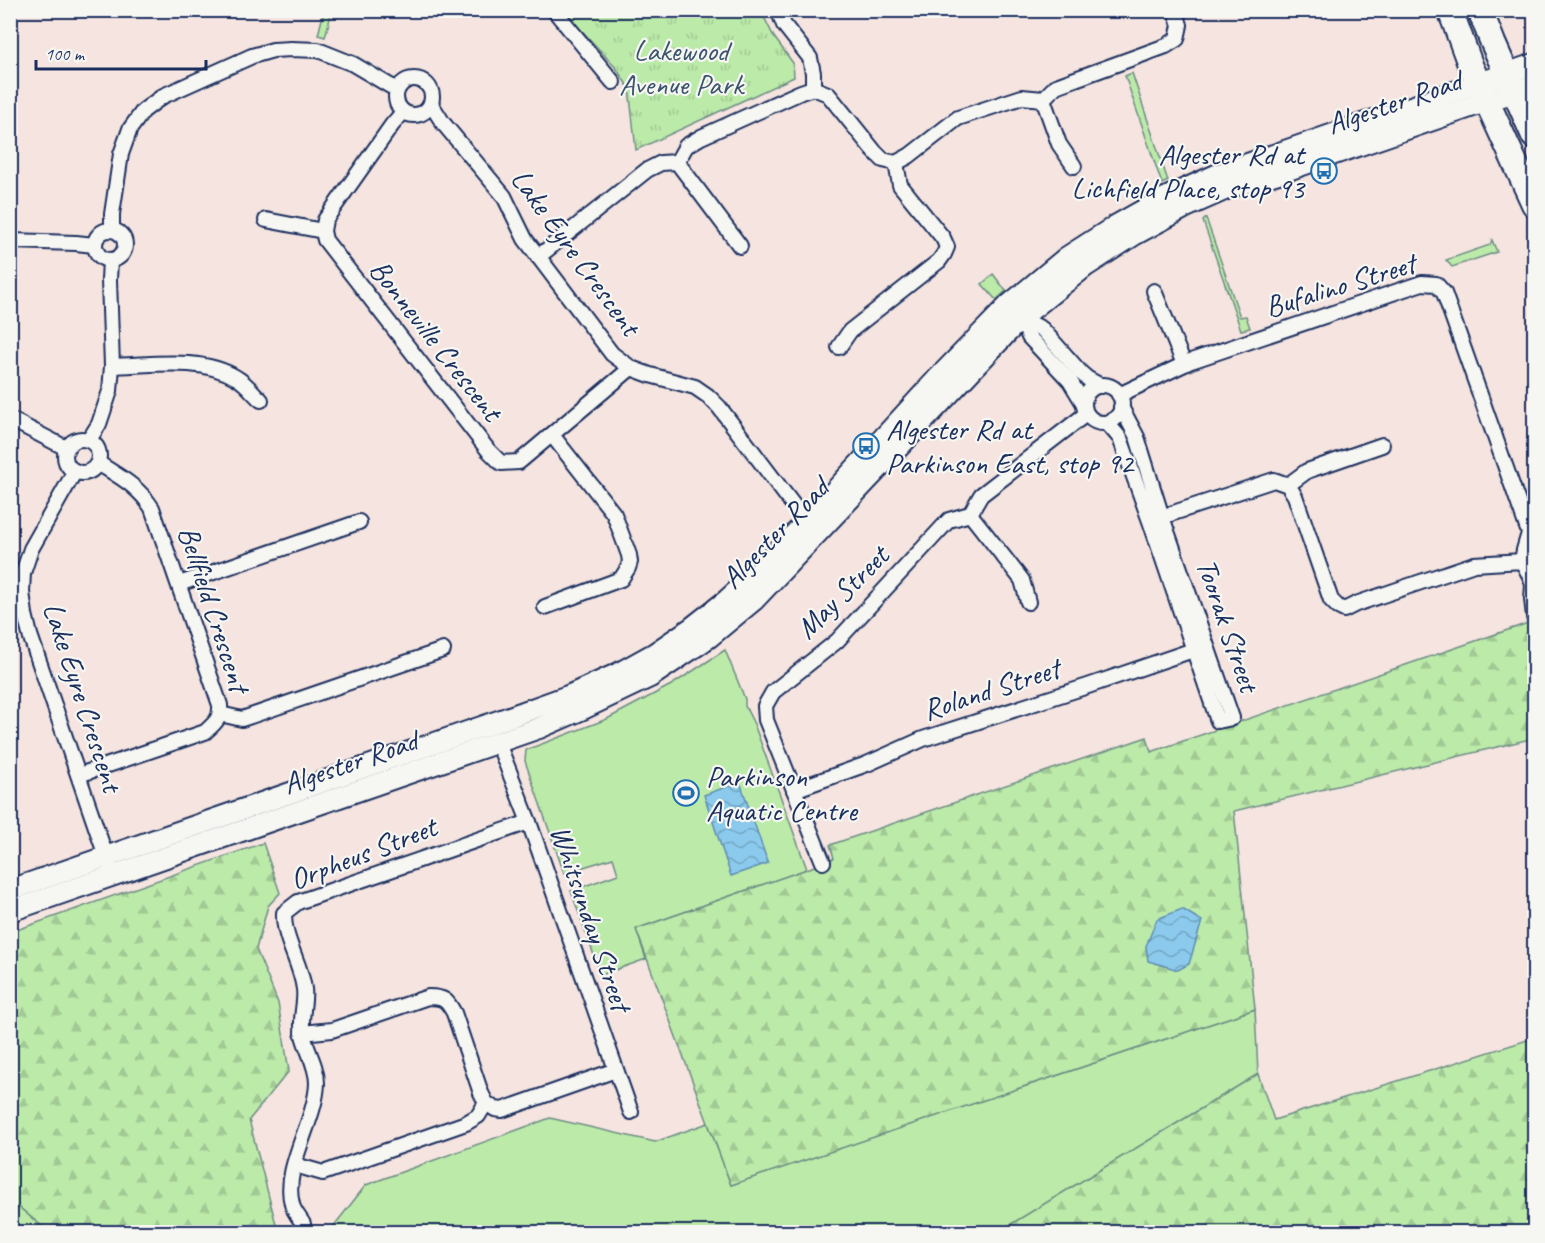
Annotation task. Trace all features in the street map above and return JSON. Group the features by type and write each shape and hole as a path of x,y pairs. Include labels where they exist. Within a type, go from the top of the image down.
{"highway":[{"path":"1450,10 1483,93 1534,204"},
{"path":"1480,10 1518,84 1532,123"}],"main road":[{"name":"Algester Road","path":"10,911 498,743 539,728 650,677 708,638 754,600 814,526 1015,312 1134,235 1188,207 1231,187 1282,172 1483,93 1518,84 1534,64"},
{"name":"Algester Road","path":"10,890 490,724 568,696 619,673 690,629 814,526"},
{"path":"490,724 498,743"}],"street":[{"path":"554,10 614,82"},
{"path":"778,10 784,25 810,58 813,88"},
{"path":"1043,99 1056,86 1166,46 1177,39 1180,25 1175,10"},
{"path":"112,230 112,214 121,154 130,129 143,111 163,96 252,56 273,50 291,49 318,50 353,64 397,90"},
{"path":"419,79 429,86 431,104 427,110 417,115 403,112 396,102 397,90 406,80 419,79"},
{"path":"677,162 686,146 701,137 813,88 828,94 874,152 883,160 896,163 909,156 958,118 1022,97 1043,99"},
{"path":"1043,99 1059,144 1074,166"},
{"name":"Lake Eyre Crescent","path":"431,104 443,123 504,196 525,238 612,354 631,368 695,387 708,396 719,407 797,510 814,526"},
{"path":"266,220 323,231 325,220 403,112"},
{"path":"677,162 740,246"},
{"path":"538,257 647,170 661,163 677,162"},
{"path":"839,347 850,331 939,261 944,254 946,247 943,238 900,184 896,163"},
{"path":"112,230 122,235 125,245 122,254 110,261 100,257 94,246 100,233 112,230"},
{"name":"Bonneville Crescent","path":"323,231 325,240 488,450 501,463 519,462 631,368"},
{"path":"10,241 76,243 94,246"},
{"path":"89,440 99,424 110,391 112,366 110,261"},
{"name":"Bufalino Street","path":"1120,401 1184,364 1422,283 1436,284 1444,293 1529,533 1522,561"},
{"path":"1154,291 1184,364"},
{"path":"1015,312 1042,329 1088,379 1111,388 1120,401 1117,417 1107,423 1095,422 1070,381 1029,337 1015,312"},
{"path":"112,366 196,363 238,378 261,400"},
{"path":"1085,409 1087,394 1101,386"},
{"name":"Toorak Street","path":"1107,423 1119,438 1156,519 1207,645 1232,717 1218,721 1193,650 1156,519 1137,436 1120,401"},
{"name":"May Street","path":"823,862 766,720 765,706 773,692 837,641 949,520 970,514 981,495 1085,409"},
{"path":"10,419 66,448"},
{"path":"545,607 621,579 630,562 614,514 552,435"},
{"path":"84,438 89,440 94,443 99,452 98,463 86,472 75,471 70,468 65,459 66,448 74,441 84,438"},
{"path":"1288,485 1307,471 1382,445"},
{"name":"Bellfield Crescent","path":"79,775 205,732 220,714 220,705 153,508 144,495 133,486 98,463"},
{"name":"Lake Eyre Crescent","path":"75,471 17,572 30,635 113,875"},
{"path":"1156,519 1274,480 1288,485 1296,496 1331,600 1338,608 1344,610 1474,564 1522,561 1533,585 1534,617"},
{"path":"970,514 1022,580 1028,602"},
{"path":"179,584 359,522"},
{"name":"Roland Street","path":"794,790 867,764 923,739 1207,645"},
{"path":"220,714 242,719 443,650"},
{"name":"Whitsunday Street","path":"498,743 529,822 631,1112"},
{"name":"Orpheus Street","path":"303,1224 292,1206 290,1187 315,1098 317,1082 314,1066 302,1033 305,990 284,924 284,913 298,902 529,822"},
{"path":"302,1033 332,1030 428,997 440,997 449,1004 454,1013 486,1103 495,1109 502,1110 616,1070"},
{"path":"295,1165 323,1173 466,1124 478,1116 486,1103"}],"green space":[{"path":"324,11 332,11 325,37 318,35"},
{"name":"Lakewood Avenue Park","path":"564,11 761,11 774,37 793,63 794,77 636,150 629,88 616,68"},
{"path":"1132,73 1168,181 1162,184 1125,76"},
{"path":"1206,218 1240,317 1246,316 1250,328 1241,330 1203,221"},
{"path":"1492,240 1497,252 1452,267 1446,260 1490,245"},
{"path":"993,274 1006,291 996,300 982,284"},
{"path":"1534,621 1534,738 1234,811 1255,1009 731,1185 636,929 834,858 830,845 1147,737 1151,752"},
{"name":"Parkinson Aquatic Centre","path":"725,650 807,869 636,929 646,959 601,975 571,891 618,874 613,858 564,873 525,761 526,750 607,719 673,684"},
{"path":"263,843 280,893 268,906 256,949 278,1003 289,1071 249,1120 278,1232 49,1232 20,1208 11,1208 11,932"},
{"path":"1255,1009 1258,1074 998,1232 329,1232 366,1185 550,1118 655,1142 708,1123 731,1185"},
{"path":"1534,1038 1534,1232 998,1232 1258,1074 1274,1120"},
{"path":"11,1208 20,1208 49,1232 11,1232"}],"water":[{"path":"740,782 768,863 731,876 704,795"},
{"path":"1182,909 1202,921 1189,964 1178,970 1148,961 1146,946 1157,919"}],"place":[{"name":"Algester Rd at Lichfield Place, stop 93","path":"1324,171"},
{"name":"Algester Rd at Parkinson East, stop 92","path":"866,446"},
{"name":"Parkinson Aquatic Centre","path":"686,793"}]}
